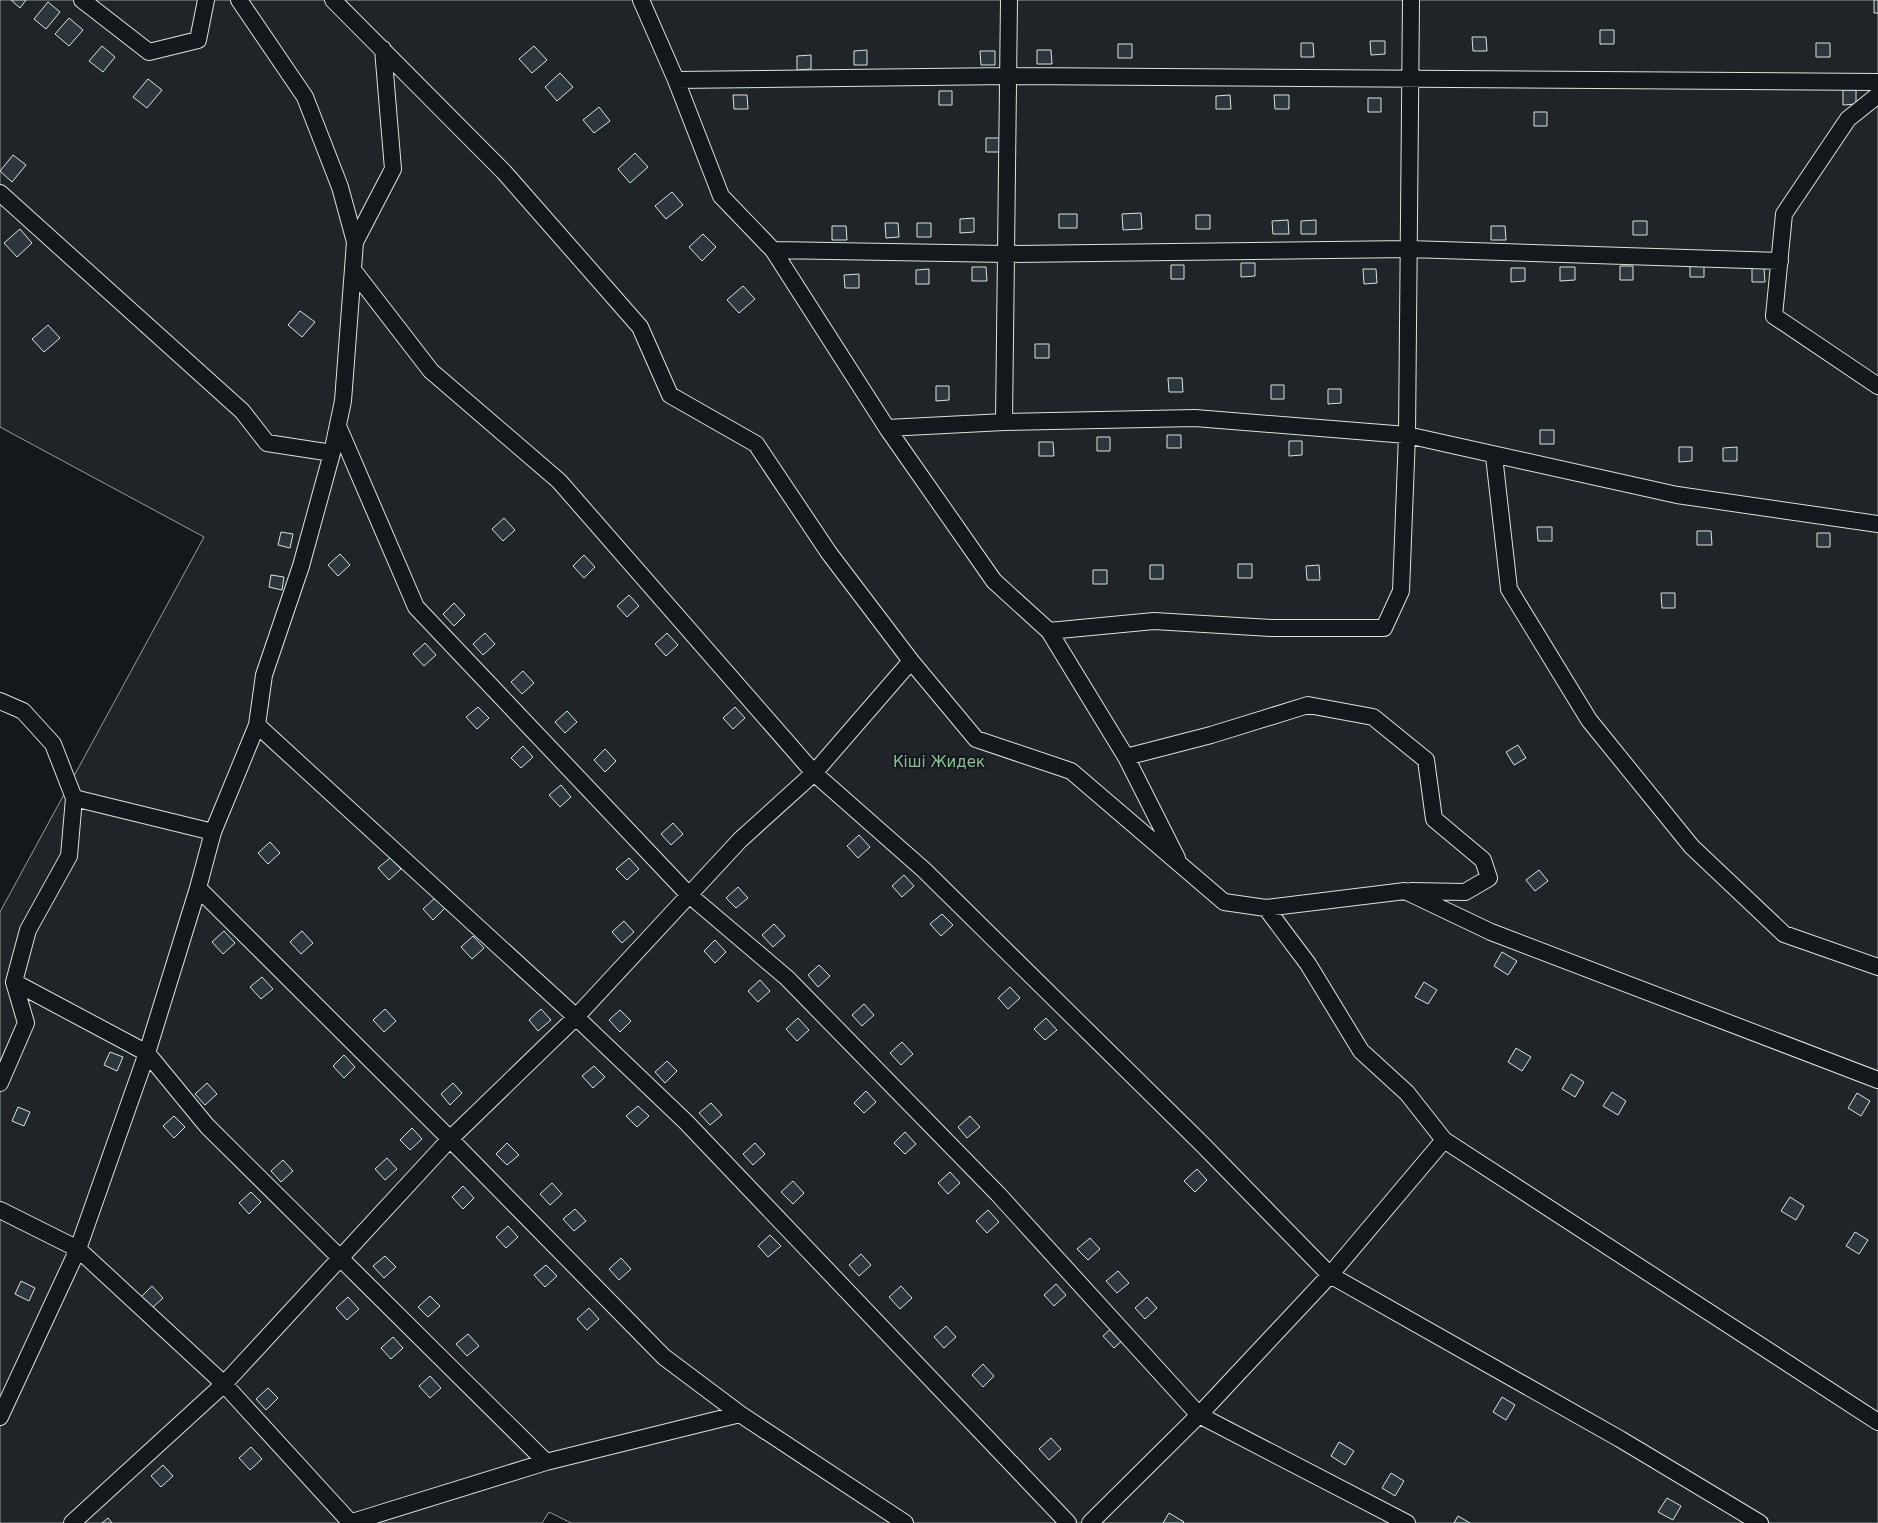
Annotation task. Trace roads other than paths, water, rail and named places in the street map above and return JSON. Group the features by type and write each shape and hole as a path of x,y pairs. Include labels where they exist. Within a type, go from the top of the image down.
{"street":[{"path":"82,0 149,52 198,40 206,0"},
{"path":"0,1417 78,1249 147,1053 198,888 213,832 257,725 264,675 301,566 332,453 343,400 355,242 340,187 305,97 239,0"},
{"path":"333,0 504,172 640,327 670,395 756,444 829,553 911,661 976,739 1070,771 1224,902 1266,908 1405,891 1465,892 1488,878 1483,860 1434,819 1426,760 1373,717 1308,705 1126,757"},
{"path":"641,0 676,80 720,196 774,250 887,428 994,581 1049,631 1126,757 1181,866"},
{"path":"1004,422 1009,0"},
{"path":"1049,631 1154,621 1271,628 1384,628 1401,591 1407,435 1411,0"},
{"path":"355,242 394,169 383,50"},
{"path":"676,80 1008,76 1878,82"},
{"path":"1878,95 1848,119 1784,214 1774,316 1878,386"},
{"path":"0,193 242,411 267,443 332,453"},
{"path":"774,250 1006,254 1409,249 1780,261"},
{"path":"353,270 431,371 559,481 814,773 924,870 1203,1145 1330,1275 1620,1438 1760,1523"},
{"path":"887,428 1004,422 1195,418 1407,435 1494,456 1677,495 1878,524"},
{"path":"338,426 416,607 688,894 801,992 998,1194 1199,1415 1407,1523"},
{"path":"1494,456 1509,589 1589,720 1692,847 1784,934 1878,968"},
{"path":"72,1523 224,1384 450,1139 576,1016 740,840 814,773 911,661"},
{"path":"0,700 22,711 53,744 74,798 69,856 28,930 14,982 26,1024 0,1083"},
{"path":"257,725 576,1016 686,1122 1068,1523"},
{"path":"74,798 213,832"},
{"path":"198,888 450,1139 664,1357 740,1414 905,1523"},
{"path":"1405,891 1491,932 1878,1080"},
{"path":"1266,908 1308,964 1361,1051 1407,1093 1444,1140 1878,1422"},
{"path":"14,982 147,1053 207,1126 546,1462"},
{"path":"1090,1523 1199,1415 1330,1275 1444,1140"},
{"path":"0,1210 78,1249 224,1384 350,1523 546,1462 740,1414"}],"park label":[{"name":"Кіші Жидек","path":"939,762"}]}
